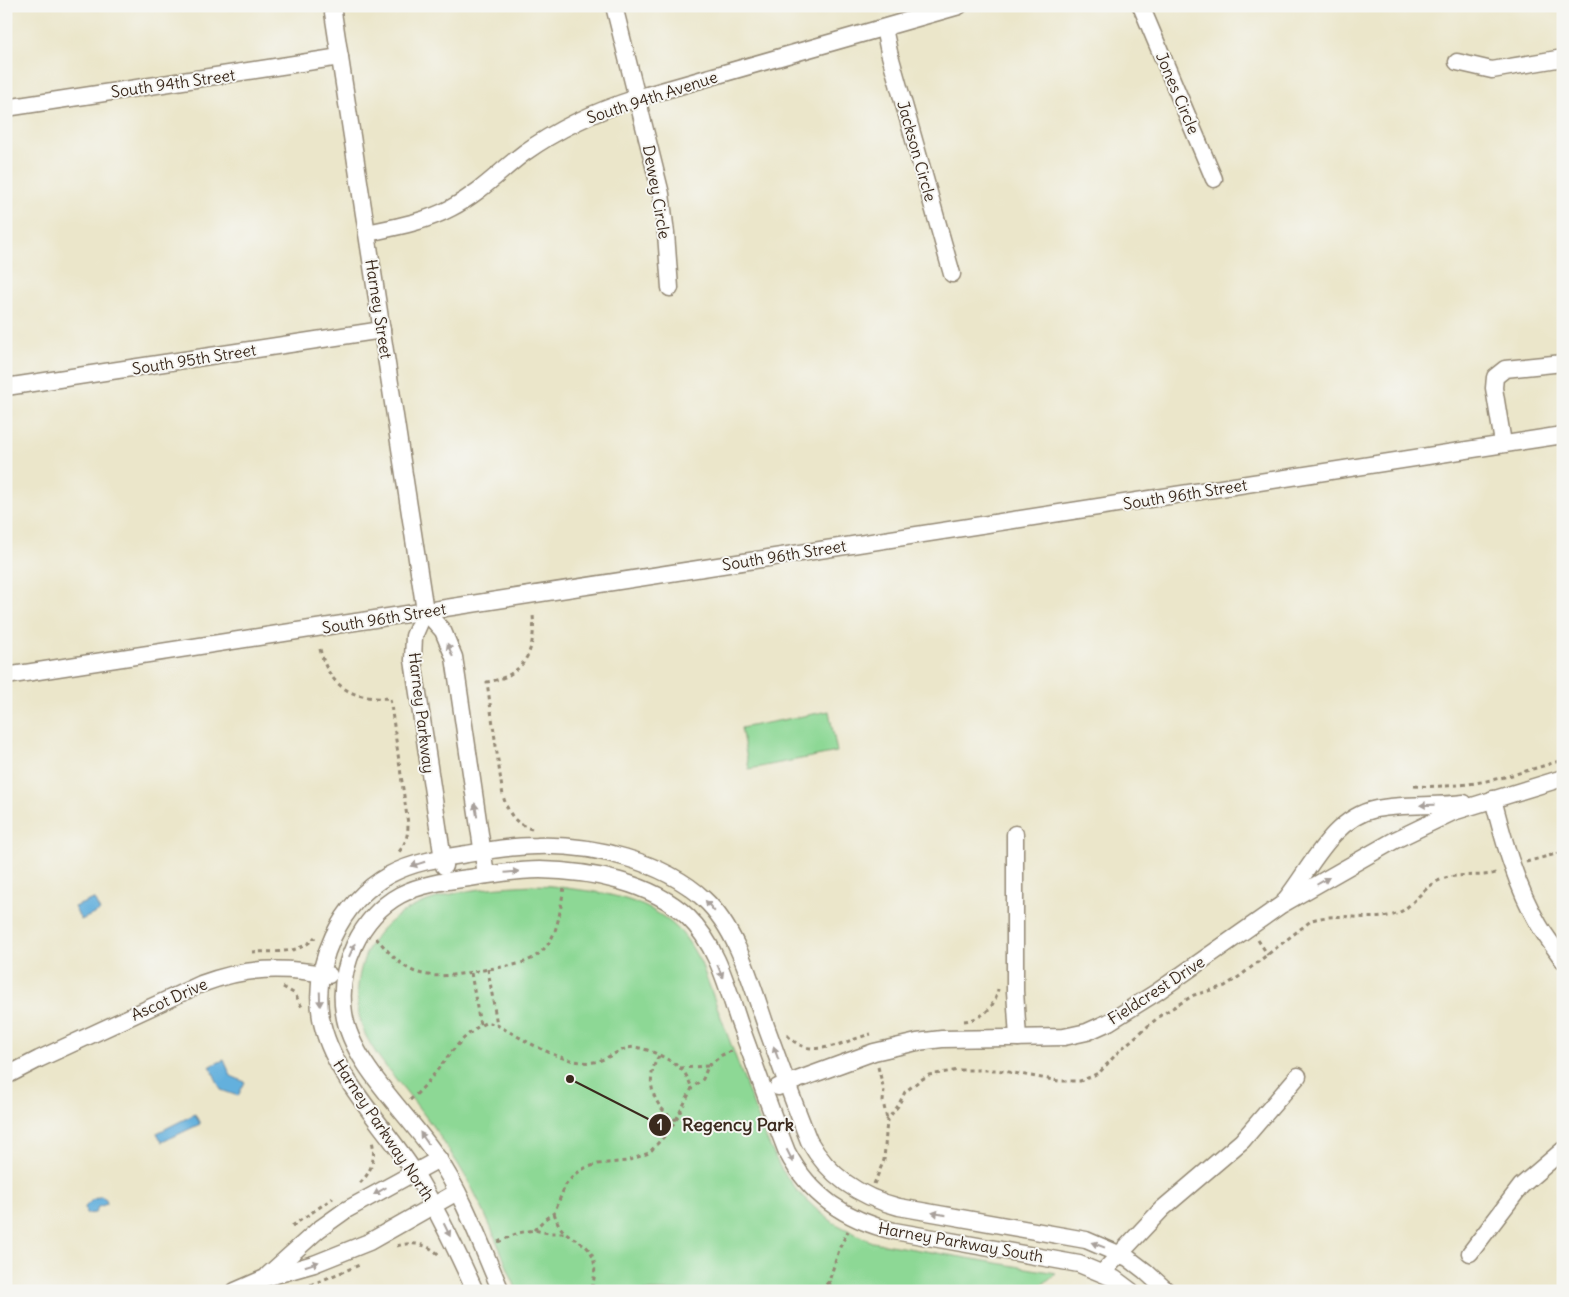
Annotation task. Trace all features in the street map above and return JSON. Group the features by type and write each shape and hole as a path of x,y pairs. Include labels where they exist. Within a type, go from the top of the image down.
{"street":[{"name":"Harney Street","path":"332,6 425,611"},
{"name":"Dewey Circle","path":"614,6 661,194 670,288"},
{"name":"South 94th Avenue","path":"367,233 414,223 451,209 477,193 523,154 558,131 588,115 637,98 959,6"},
{"name":"Jones Circle","path":"1141,6 1214,179"},
{"name":"Jackson Circle","path":"884,28 889,52 952,274"},
{"name":"South 94th Street","path":"6,108 340,57"},
{"path":"1457,62 1492,70 1563,58"},
{"name":"South 95th Street","path":"6,387 382,330"},
{"path":"1503,443 1494,388 1495,377 1505,369 1563,363"},
{"name":"South 96th Street","path":"6,676 1425,457 1563,434"},
{"path":"425,611 443,631 454,657 486,875"},
{"name":"Harney Parkway","path":"425,611 414,636 413,660 446,881"},
{"name":"Fieldcrest Drive","path":"765,1092 874,1052 917,1042 942,1039 1064,1037 1087,1032 1109,1022 1157,992 1281,906 1403,836 1453,812 1563,778"},
{"path":"1493,799 1512,868 1539,925 1563,960"},
{"name":"Fieldcrest Drive","path":"1281,906 1324,846 1341,828 1356,817 1374,809 1396,806 1453,804 1493,799"},
{"path":"1015,834 1015,991 1018,1038"},
{"name":"Harney Parkway South","path":"483,851 538,846 585,849 652,866 678,880 704,898 724,922 743,961 809,1141 817,1155 838,1178 866,1196 899,1207 1079,1239 1128,1258 1167,1291"},
{"name":"Harney Parkway North","path":"474,1291 434,1205 395,1143 334,1058 325,1037 321,1016 320,973 336,930 351,908 368,889 389,875 411,866 442,858 483,851"},
{"name":"Harney Parkway South","path":"446,881 538,870 581,873 616,880 643,889 666,901 687,916 704,936 721,970 787,1152 796,1169 823,1197 855,1218 872,1226 1079,1264 1102,1272 1131,1291"},
{"name":"Harney Parkway North","path":"446,881 418,888 400,896 383,907 370,922 356,942 349,957 344,977 344,1013 347,1030 355,1048 367,1067 418,1130 457,1192 501,1291"},
{"name":"Ascot Drive","path":"6,1076 38,1059 192,988 225,975 249,970 268,969 344,977"},
{"path":"1102,1272 1162,1210 1242,1142 1298,1076"},
{"path":"1470,1253 1521,1186 1563,1150"},
{"path":"265,1278 318,1230 346,1210 438,1159"},
{"path":"235,1291 265,1278 346,1252 369,1242 457,1192"}],"path":[{"path":"533,615 534,634 532,646 521,666 505,678 487,682 508,811 514,820 523,827 534,830"},
{"path":"320,649 327,669 340,685 350,693 364,697 390,698 408,824 408,835 405,843 394,856"},
{"path":"1414,786 1470,784 1563,760"},
{"path":"887,1120 898,1106 905,1092 929,1076 944,1071 996,1070 1037,1079 1059,1081 1080,1081 1090,1078 1100,1072 1120,1050 1161,1015 1194,994 1225,986 1312,920 1338,915 1390,916 1402,912 1431,885 1441,880 1457,876 1494,874 1544,856 1563,852"},
{"path":"556,886 572,888"},
{"path":"376,938 399,962 413,971 431,976 449,976 518,964 532,959 542,952 555,931 564,887"},
{"path":"252,952 287,951 308,945 319,930"},
{"path":"372,945 381,931"},
{"path":"488,969 497,1025"},
{"path":"471,972 480,1025"},
{"path":"956,1022 980,1017 989,1010 996,999 999,985"},
{"path":"406,1092 412,1099 422,1090 446,1058 480,1025 487,1022 497,1025 553,1054 581,1062 593,1063 606,1060 628,1048 637,1046 645,1048 680,1068 688,1078 692,1088"},
{"path":"784,1032 794,1044 816,1049 876,1033"},
{"path":"534,1230 554,1213 565,1186 574,1175 585,1168 598,1164 627,1161 648,1153 658,1144 676,1120 692,1088 703,1079 708,1066 722,1055 734,1050 730,1041"},
{"path":"659,1056 654,1063 652,1077 655,1099 666,1115 676,1120"},
{"path":"680,1068 708,1066"},
{"path":"874,1185 884,1160 887,1120 883,1102 884,1090"},
{"path":"358,1185 369,1172 373,1162 374,1152 370,1137"},
{"path":"292,1226 339,1194"},
{"path":"554,1213 558,1225 565,1233 585,1245 592,1254 595,1278 591,1291"},
{"path":"497,1242 518,1233 534,1230 548,1233 565,1233"},
{"path":"821,1291 829,1281 840,1247 848,1231"},
{"path":"391,1248 416,1243 427,1246 437,1252 442,1259"},
{"path":"303,1288 368,1260"},
{"path":"829,1281 832,1291"}],"green space":[{"path":"829,711 837,752 749,769 741,728"},
{"path":"534,885 587,891 628,900 654,911 681,932 701,963 764,1134 780,1167 797,1191 834,1223 872,1242 1056,1273 1035,1291 517,1291 490,1226 467,1179 436,1131 382,1061 366,1036 360,1021 358,988 360,973 369,947 385,926 405,911 455,893 509,886"}],"water":[{"path":"94,899 100,911 81,920 74,907"},
{"path":"224,1060 231,1076 245,1082 238,1096 221,1090 210,1066"},
{"path":"195,1114 200,1124 162,1142 157,1133"},
{"path":"101,1196 106,1199 107,1204 98,1207 95,1213 86,1214 85,1207 92,1200"}],"place":[{"name":"Regency Park","path":"570,1079"}]}
